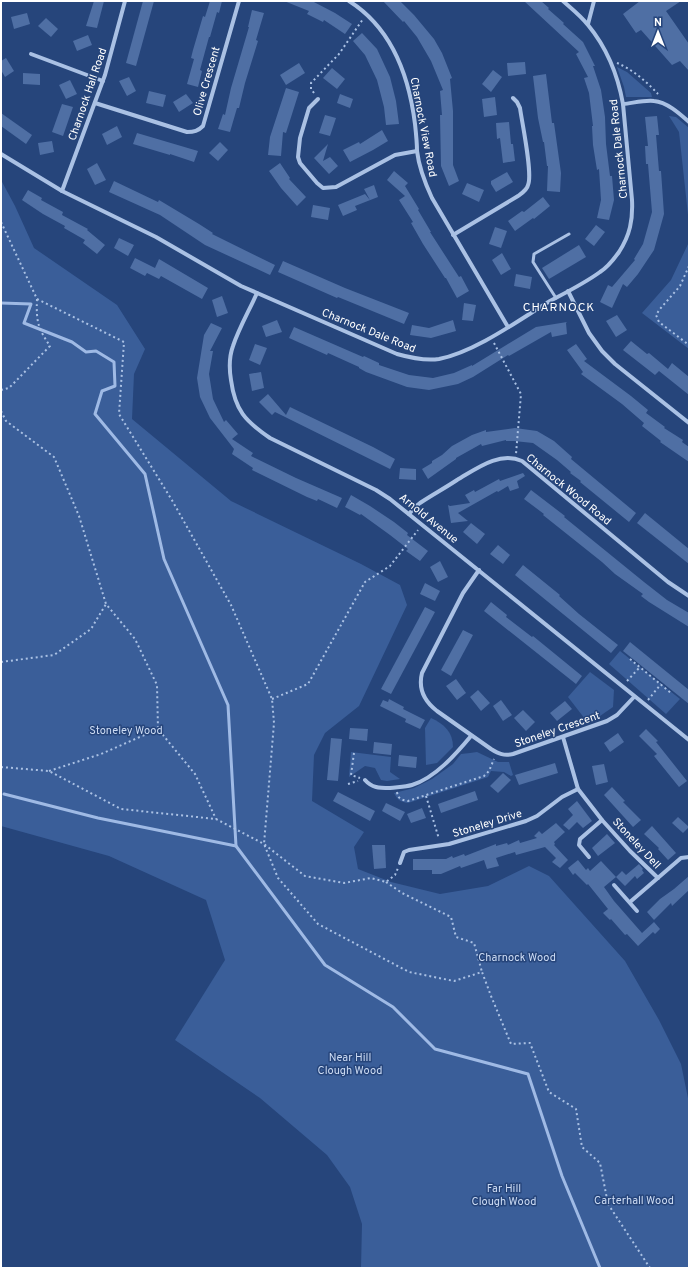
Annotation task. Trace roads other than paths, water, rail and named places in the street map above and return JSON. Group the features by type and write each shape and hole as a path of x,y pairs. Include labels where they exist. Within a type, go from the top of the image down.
{"street":[{"name":"Charnock Hall Road","path":"62,191 103,81 125,1"},
{"name":"Olive Crescent","path":"95,103 187,132 199,130 203,126 239,1"},
{"name":"Charnock View Road","path":"349,1 359,7 375,22 399,59 412,102 418,151 424,182 453,235 508,327"},
{"name":"Charnock Dale Road","path":"1,154 62,191 156,237 223,277 256,293 397,354 426,360 458,354 491,337 594,277 608,266 627,238 631,227 632,200 621,91 610,61 588,24 563,1"},
{"path":"588,24 594,1"},
{"path":"31,54 103,81"},
{"path":"453,235 518,196 528,185 529,169 520,108 513,98"},
{"path":"318,99 309,108 300,138 298,157 300,164 323,188 336,186 395,155 418,151"},
{"path":"623,104 655,101 681,115 689,122"},
{"path":"568,292 589,333 602,352 615,364 689,422"},
{"name":"Arnold Avenue","path":"256,293 233,346 229,361 233,393 238,407 256,429 270,438 376,490 390,499 689,740"},
{"name":"Charnock Wood Road","path":"409,514 420,503 482,465 499,459 516,459 527,466 668,582 689,596"},
{"name":"Stoneley Crescent","path":"479,570 463,593 422,673 420,681 422,694 430,706 471,736 497,752 507,755 607,721 617,715 634,697"},
{"path":"365,780 369,785 379,788 412,785 440,768 451,759 471,736"},
{"name":"Stoneley Dell","path":"563,737 578,789 602,820 630,851 658,878"},
{"name":"Stoneley Drive","path":"400,863 404,852 409,850 449,844 526,821 537,816 562,797 578,789"},
{"name":"Stoneley Dell","path":"589,857 579,845 580,839 602,820"},
{"name":"Stoneley Dell","path":"630,902 681,858 689,857"},
{"path":"614,885 637,911"}],"lane":[{"path":"556,298 533,262 533,258 534,254 568,234"}],"waterway":[{"path":"1,303 31,304 24,323 72,342 86,352 96,351 114,362 115,386 102,391 95,414 145,474 164,559 228,705 236,846 325,965 393,1007 435,1049 528,1074 562,1176 600,1268"},
{"path":"4,794 98,818 236,846"}],"district":[{"name":"CHARNOCK","path":"559,307"}],"park label":[{"name":"Stoneley Wood","path":"126,730"},
{"name":"Charnock Wood","path":"517,957"},
{"name":"Near Hill Clough Wood","path":"350,1063"},
{"name":"Far Hill Clough Wood","path":"504,1194"},
{"name":"Carterhall Wood","path":"634,1200"}]}
